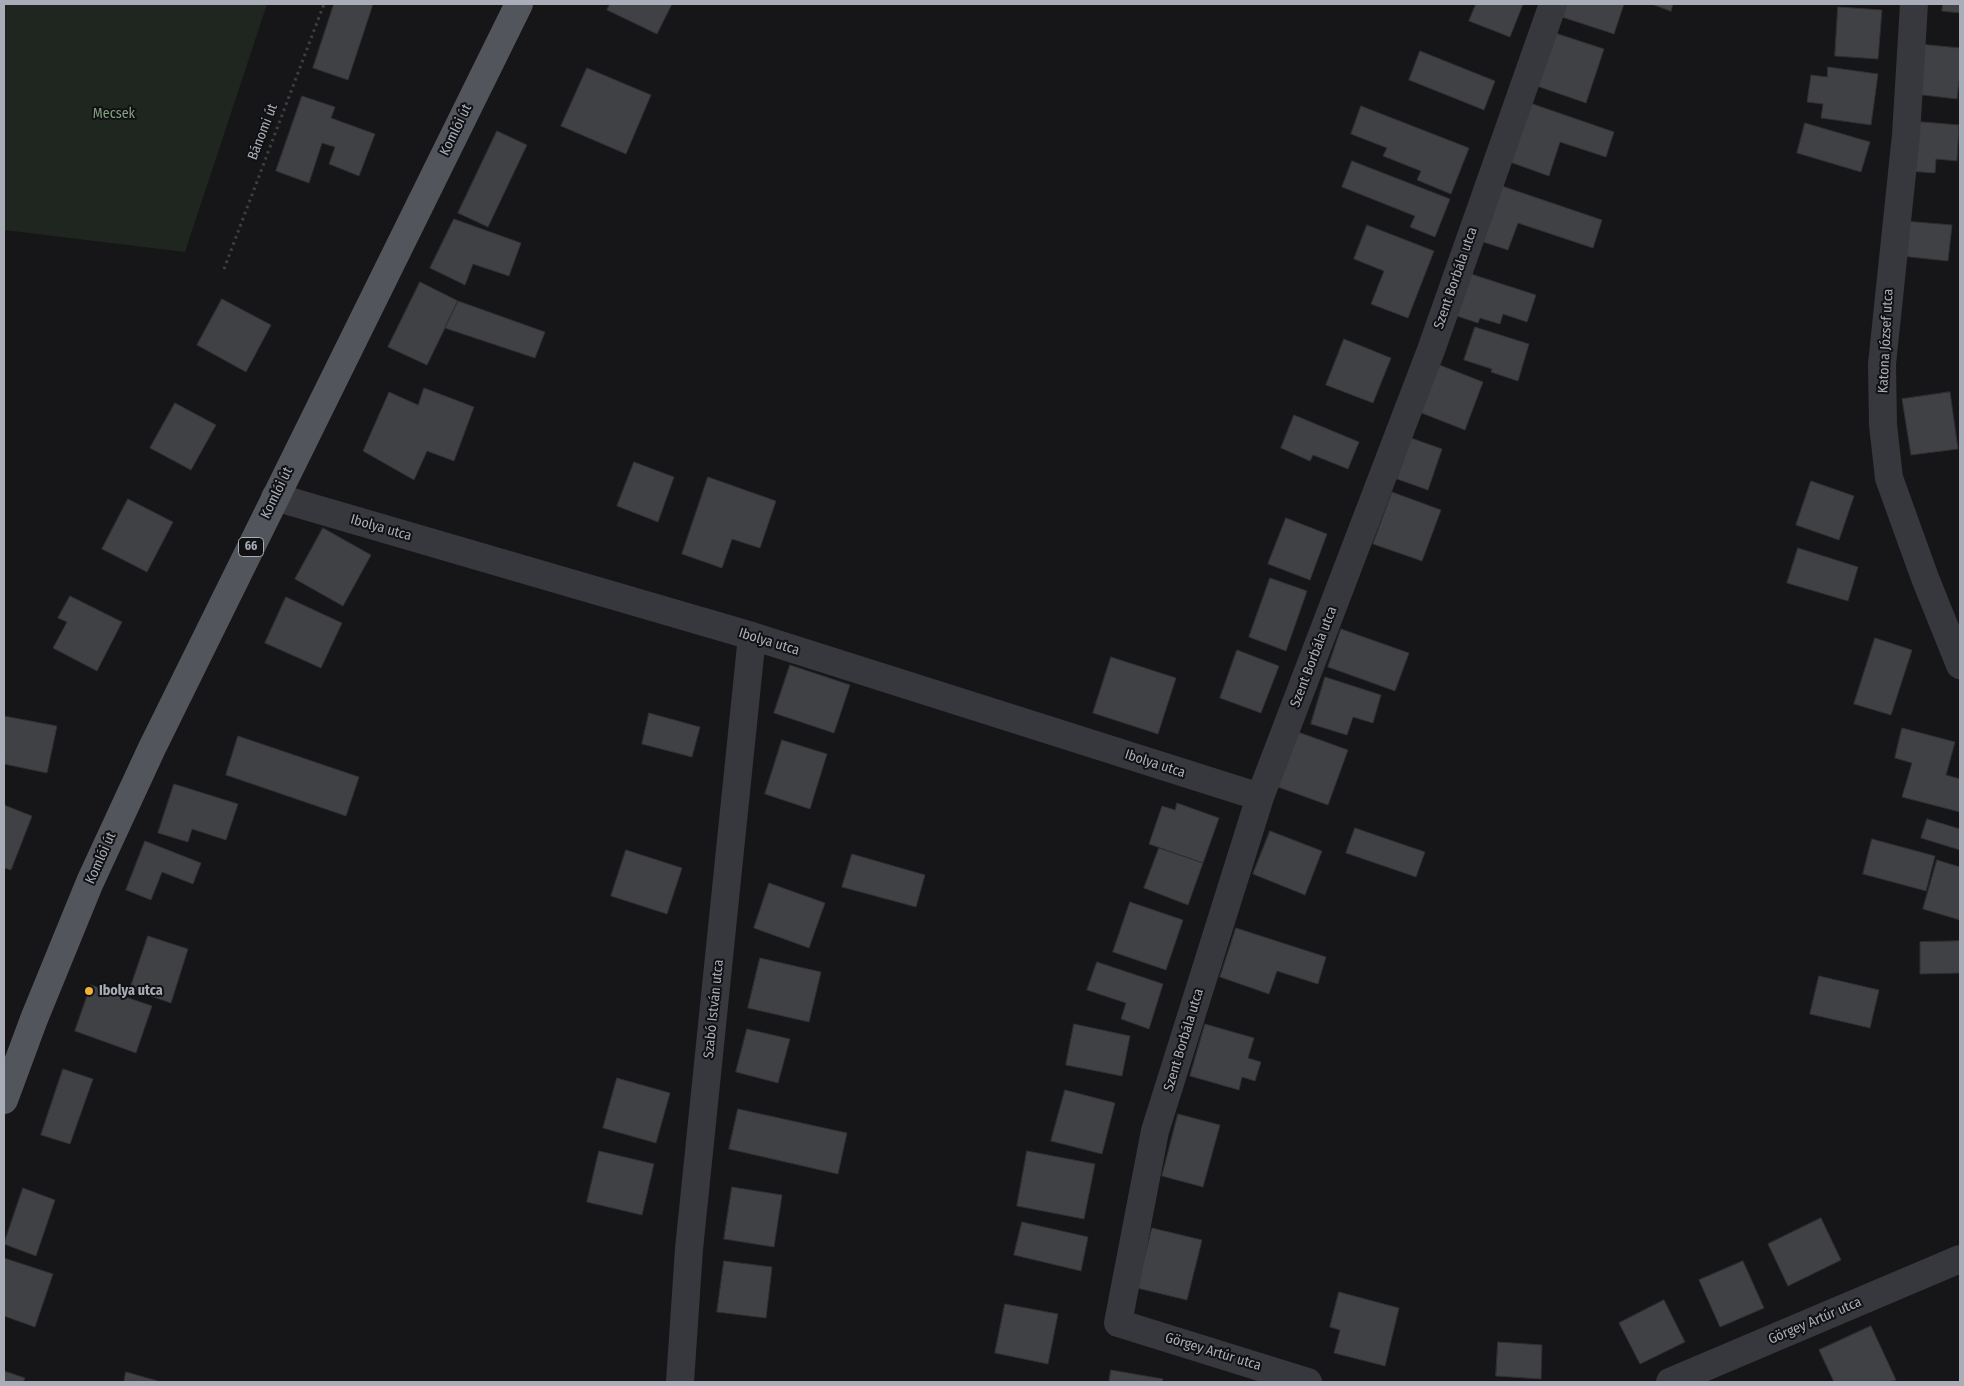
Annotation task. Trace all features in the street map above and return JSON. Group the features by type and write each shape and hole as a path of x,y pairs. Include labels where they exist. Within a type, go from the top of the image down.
{"main road":[{"name":"Komlói út","path":"4,1100 34,1019 90,882 152,748 519,4"}],"street":[{"name":"Szent Borbála utca","path":"1118,1323 1155,1131 1260,798 1431,350 1553,4"},
{"name":"Katona József utca","path":"1914,4 1906,135 1882,364 1883,425 1890,478 1925,578 1960,665"},
{"name":"Ibolya utca","path":"275,498 752,636 1260,798"},
{"name":"Szabó István utca","path":"680,1382 689,1249 752,636"},
{"name":"Görgey Artúr utca","path":"1670,1382 1960,1259"},
{"name":"Görgey Artúr utca","path":"1118,1323 1308,1382"}],"path":[{"name":"Bánomi út","path":"224,269 324,4"}],"green space":[{"name":"Mecsek","path":"4,4 267,4 185,252 4,230"}],"building":[{"path":"334,4 373,4 348,80 313,68"},
{"path":"610,4 672,4 657,34 607,10"},
{"path":"1476,4 1523,4 1510,37 1469,21"},
{"path":"1566,4 1624,4 1614,34 1562,17"},
{"path":"1652,4 1673,4 1671,11"},
{"path":"1943,4 1960,4 1960,13 1942,11"},
{"path":"1838,7 1882,10 1878,59 1835,56"},
{"path":"1552,32 1604,49 1586,103 1534,85"},
{"path":"1919,44 1960,48 1960,82 1957,99 1914,94"},
{"path":"1420,51 1495,81 1484,110 1409,80"},
{"path":"1828,67 1878,74 1871,125 1821,118 1823,104 1807,102 1811,75 1827,77"},
{"path":"587,68 651,95 626,154 561,126"},
{"path":"302,96 335,107 331,118 375,134 359,176 329,164 335,147 322,143 309,183 276,171"},
{"path":"1527,102 1614,132 1606,157 1560,142 1549,176 1507,161"},
{"path":"1361,106 1469,148 1451,194 1417,180 1421,171 1383,156 1387,148 1351,134"},
{"path":"1911,121 1959,125 1957,161 1936,159 1935,173 1907,171"},
{"path":"1805,123 1870,142 1861,172 1797,153"},
{"path":"497,131 527,145 488,227 458,213"},
{"path":"1352,161 1450,199 1435,237 1410,227 1415,216 1342,187"},
{"path":"1496,184 1602,220 1593,248 1518,223 1508,250 1477,240"},
{"path":"454,219 521,243 509,276 473,264 465,285 430,268"},
{"path":"1904,221 1952,225 1948,261 1901,256"},
{"path":"1367,225 1434,251 1408,318 1371,304 1384,271 1354,259"},
{"path":"1468,273 1536,295 1527,322 1503,314 1500,324 1480,318 1478,323 1454,315"},
{"path":"420,282 458,301 427,365 388,347"},
{"path":"222,299 271,325 246,372 197,345"},
{"path":"458,301 545,332 535,358 445,328"},
{"path":"1475,327 1529,344 1518,381 1491,372 1492,369 1464,360"},
{"path":"1344,339 1391,358 1373,403 1326,385"},
{"path":"1437,364 1483,382 1465,430 1419,412"},
{"path":"424,388 474,407 454,461 427,451 414,480 363,451 389,392 418,405"},
{"path":"1950,392 1958,449 1911,455 1902,399"},
{"path":"175,403 216,425 191,470 150,448"},
{"path":"1294,415 1359,442 1348,469 1313,455 1310,461 1281,448"},
{"path":"1411,438 1442,449 1428,490 1397,479"},
{"path":"634,462 674,477 658,522 617,506"},
{"path":"708,477 776,501 760,548 732,539 722,568 682,554"},
{"path":"1811,481 1854,496 1839,540 1796,525"},
{"path":"1392,492 1441,510 1422,561 1373,544"},
{"path":"128,499 173,522 147,572 102,549"},
{"path":"1286,518 1327,534 1310,580 1268,564"},
{"path":"323,528 371,555 343,606 295,579"},
{"path":"1798,548 1858,567 1848,601 1787,583"},
{"path":"1270,578 1307,591 1286,651 1249,637"},
{"path":"70,596 122,622 97,671 53,648 67,622 58,618"},
{"path":"286,597 342,623 321,668 265,643"},
{"path":"1341,629 1409,653 1395,691 1328,667"},
{"path":"1875,638 1912,650 1891,715 1854,704"},
{"path":"1237,650 1279,666 1261,713 1220,698"},
{"path":"1111,657 1176,678 1158,734 1093,713"},
{"path":"790,665 850,685 834,733 774,713"},
{"path":"1325,677 1381,695 1373,723 1353,717 1347,735 1311,724"},
{"path":"649,713 700,727 692,757 642,744"},
{"path":"4,716 57,726 47,773 4,764"},
{"path":"1902,728 1955,742 1946,775 1960,779 1960,812 1902,797 1912,763 1895,758"},
{"path":"1298,732 1348,750 1328,805 1278,787"},
{"path":"238,736 359,777 346,816 226,775"},
{"path":"782,740 827,754 810,809 765,794"},
{"path":"174,784 238,804 226,840 192,829 188,842 158,833"},
{"path":"1177,803 1219,818 1203,863 1149,844 1162,806 1175,810"},
{"path":"4,805 32,816 11,870 4,868"},
{"path":"1927,819 1960,829 1960,850 1921,838"},
{"path":"1355,828 1425,852 1416,877 1346,853"},
{"path":"1270,831 1322,851 1305,895 1253,874"},
{"path":"1872,839 1935,856 1926,891 1863,874"},
{"path":"145,841 201,863 193,884 162,872 151,900 126,890"},
{"path":"1159,848 1203,863 1188,905 1144,888"},
{"path":"626,850 682,868 667,914 611,896"},
{"path":"852,854 925,875 916,907 842,887"},
{"path":"1937,860 1960,867 1960,920 1923,909"},
{"path":"769,883 825,903 809,948 754,928"},
{"path":"1130,902 1183,920 1166,970 1113,952"},
{"path":"1236,928 1326,957 1318,984 1277,971 1269,994 1220,977"},
{"path":"148,936 188,949 171,1003 130,989"},
{"path":"1960,941 1960,973 1920,974 1920,942"},
{"path":"760,958 821,972 809,1022 748,1008"},
{"path":"1097,962 1163,984 1149,1029 1121,1019 1126,1003 1087,990"},
{"path":"1819,976 1879,990 1870,1028 1810,1014"},
{"path":"91,985 152,1006 136,1053 75,1031"},
{"path":"1074,1024 1130,1036 1122,1076 1066,1065"},
{"path":"1205,1024 1254,1038 1248,1058 1261,1062 1255,1081 1242,1077 1239,1090 1190,1076"},
{"path":"747,1029 790,1039 778,1083 736,1072"},
{"path":"63,1069 93,1079 70,1144 41,1135"},
{"path":"617,1078 670,1093 656,1143 603,1128"},
{"path":"1065,1090 1115,1103 1102,1154 1051,1141"},
{"path":"738,1109 847,1133 838,1174 729,1149"},
{"path":"1178,1114 1220,1125 1203,1187 1162,1176"},
{"path":"599,1151 654,1164 642,1215 587,1202"},
{"path":"1027,1151 1095,1164 1084,1219 1017,1206"},
{"path":"732,1187 782,1195 774,1247 724,1239"},
{"path":"23,1188 55,1200 36,1256 4,1244"},
{"path":"1821,1218 1841,1260 1788,1286 1768,1244"},
{"path":"1022,1222 1088,1237 1081,1271 1014,1255"},
{"path":"1152,1228 1202,1240 1187,1300 1137,1288"},
{"path":"4,1258 53,1274 35,1327 4,1316"},
{"path":"724,1261 772,1267 766,1318 717,1312"},
{"path":"1743,1261 1764,1308 1720,1327 1699,1280"},
{"path":"1339,1292 1399,1308 1385,1366 1334,1353 1340,1330 1330,1327"},
{"path":"1664,1300 1685,1342 1640,1364 1619,1323"},
{"path":"1005,1304 1058,1314 1048,1364 995,1353"},
{"path":"1871,1326 1896,1380 1890,1382 1834,1382 1819,1350"},
{"path":"1498,1342 1542,1345 1541,1379 1496,1376"},
{"path":"1111,1370 1163,1379 1162,1382 1109,1382"},
{"path":"4,1371 25,1378 23,1382 4,1382"},
{"path":"126,1372 158,1381 158,1382 124,1382"}],"place":[{"name":"Ibolya utca","path":"89,991"}]}
